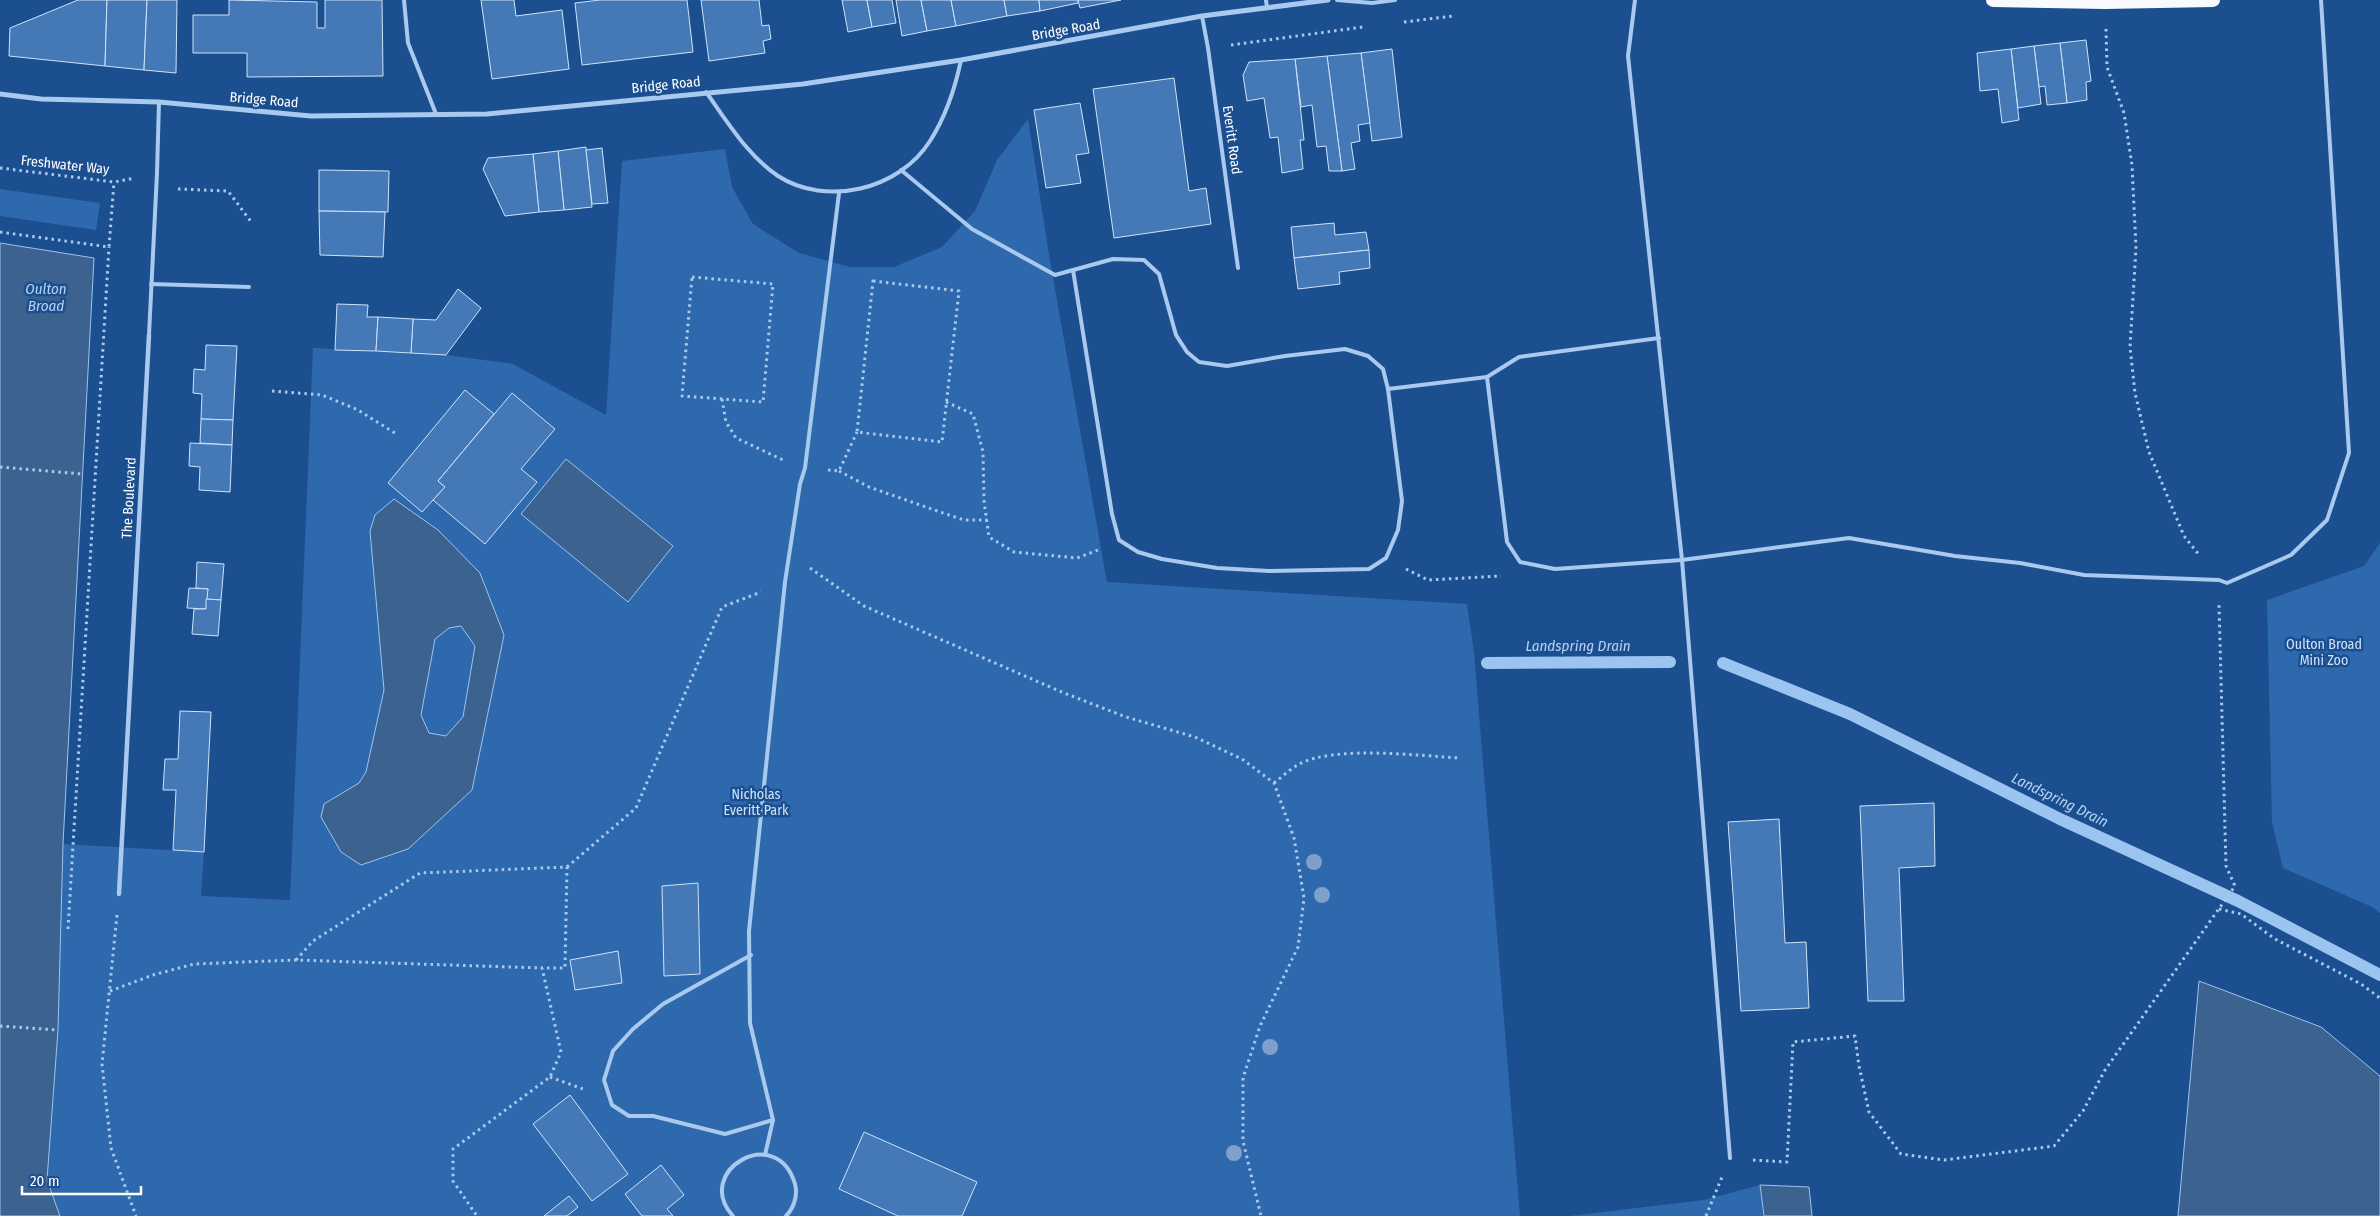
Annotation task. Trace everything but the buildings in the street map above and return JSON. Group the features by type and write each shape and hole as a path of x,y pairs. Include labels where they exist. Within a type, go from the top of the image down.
{"highway":[{"path":"1993,0 2105,2 2213,0"}],"street":[{"name":"Bridge Road","path":"0,94 41,99 159,102 311,116 496,113 803,84 961,60 1202,16 1328,0"},
{"name":"The Boulevard","path":"119,894 148,335"}],"lane":[{"path":"404,0 408,43 436,114"},
{"path":"1266,0 1267,8"},
{"path":"1337,0 1372,3 1395,0"},
{"path":"1635,0 1628,56 1660,338 1682,560 1730,1158"},
{"path":"1487,377 1507,542 1520,562 1555,569 1682,560 1849,538 1955,556 2020,563 2084,575 2219,580 2227,583 2291,555 2327,520 2349,453 2321,0"},
{"name":"Everitt Road","path":"1202,16 1238,268"},
{"path":"706,92 750,152 778,176 800,186 839,193 882,182 901,170 929,143 953,94 961,60"},
{"name":"The Boulevard","path":"148,335 158,173 159,102"},
{"path":"901,170 972,230 1055,275 1073,270 1113,259 1144,260 1159,274 1176,335 1187,352 1199,362 1227,366 1285,356 1344,349 1368,356 1383,369 1388,389 1402,501 1398,530 1386,558 1369,568 1349,571 1217,568 1162,559 1138,552 1119,540 1112,514 1073,270"},
{"path":"765,1155 773,1120 750,1023 751,954 749,932 785,582 800,484 805,468 839,193"},
{"path":"151,284 249,287"},
{"path":"1388,389 1487,377 1519,357 1660,338"},
{"path":"751,954 663,1004 633,1029 613,1051 604,1080 612,1105 629,1116 654,1116 725,1134 773,1120"},
{"path":"733,1216 724,1200 722,1188 725,1176 732,1166 742,1159 753,1155 765,1155 777,1159 786,1166 793,1177 796,1188 795,1201 786,1216"}],"path":[{"path":"1706,1216 1730,1158 1786,1162 1793,1042 1855,1036 1859,1066 1869,1112 1901,1154 1944,1160 2054,1146 2083,1111 2105,1070 2235,886 2226,866 2219,580 2184,536 2149,452 2135,392 2130,347 2136,248 2132,165 2124,113 2107,67 2105,2"},
{"path":"1394,23 1453,16"},
{"path":"1208,48 1365,27"},
{"name":"Freshwater Way","path":"0,168 114,182 158,173"},
{"path":"68,929 114,182"},
{"path":"156,189 228,191 252,223"},
{"path":"0,232 109,247"},
{"path":"692,277 773,284 764,402 722,399 682,396 692,277"},
{"path":"873,282 958,291 946,402 942,442 857,432 873,282"},
{"path":"272,391 322,395 358,410 398,435"},
{"path":"722,399 726,422 736,438 785,461"},
{"path":"946,402 973,414 983,452 989,537 1014,552 1077,558 1119,540"},
{"path":"0,467 82,474"},
{"path":"839,471 869,487 964,520 987,520"},
{"path":"790,552 831,584 864,606 1064,693 1126,717 1196,737 1242,759 1274,783 1294,838 1304,898 1298,947 1260,1026 1243,1078 1243,1141 1261,1216"},
{"path":"1386,558 1428,580 1501,576 1520,562"},
{"path":"296,960 313,941 420,873 567,866 636,808 722,607 785,582"},
{"path":"1274,783 1299,764 1330,755 1375,754 1461,758"},
{"path":"110,991 153,975 194,964 296,960 565,968 567,866"},
{"path":"119,894 102,1064 111,1148 136,1216"},
{"path":"2219,908 2241,914 2276,939 2361,984 2380,998"},
{"path":"477,1216 453,1181 453,1149 550,1077 561,1052 542,968"},
{"path":"0,1026 58,1030"}],"green space":[{"name":"Nicholas Everitt Park","path":"1028,119 1049,255 1107,582 1467,604 1474,652 1520,1216 60,1216 47,1180 63,844 204,852 201,896 290,900 313,348 446,355 513,364 606,415 622,161 725,149 732,187 753,224 799,253 850,267 894,267 942,247 975,211 997,160"},
{"path":"0,189 100,203 96,230 0,216"},
{"name":"Oulton Broad Mini Zoo","path":"2380,543 2380,913 2372,907 2283,868 2272,822 2267,600 2364,566"},
{"path":"1760,1185 1763,1216 1569,1216 1704,1200"}],"water":[{"name":"Oulton Broad","path":"0,243 94,258 63,844 58,1030 47,1180 60,1216 0,1216"},
{"path":"566,459 673,546 628,602 521,514"},
{"path":"394,499 438,530 480,573 504,635 472,790 408,849 361,865 341,852 321,817 324,804 359,783 366,772 384,690 370,531 375,515","holes":["461,626 475,646 463,717 446,736 429,733 421,715 435,639 449,628"]},
{"path":"2199,981 2321,1027 2380,1076 2380,1216 2178,1216"},
{"path":"1760,1185 1809,1187 1812,1216 1764,1216"}],"waterway":[{"name":"Landspring Drain","path":"1487,663 1670,662"},
{"name":"Landspring Drain","path":"1723,663 1850,714 2060,819 2238,901 2380,975"}]}
